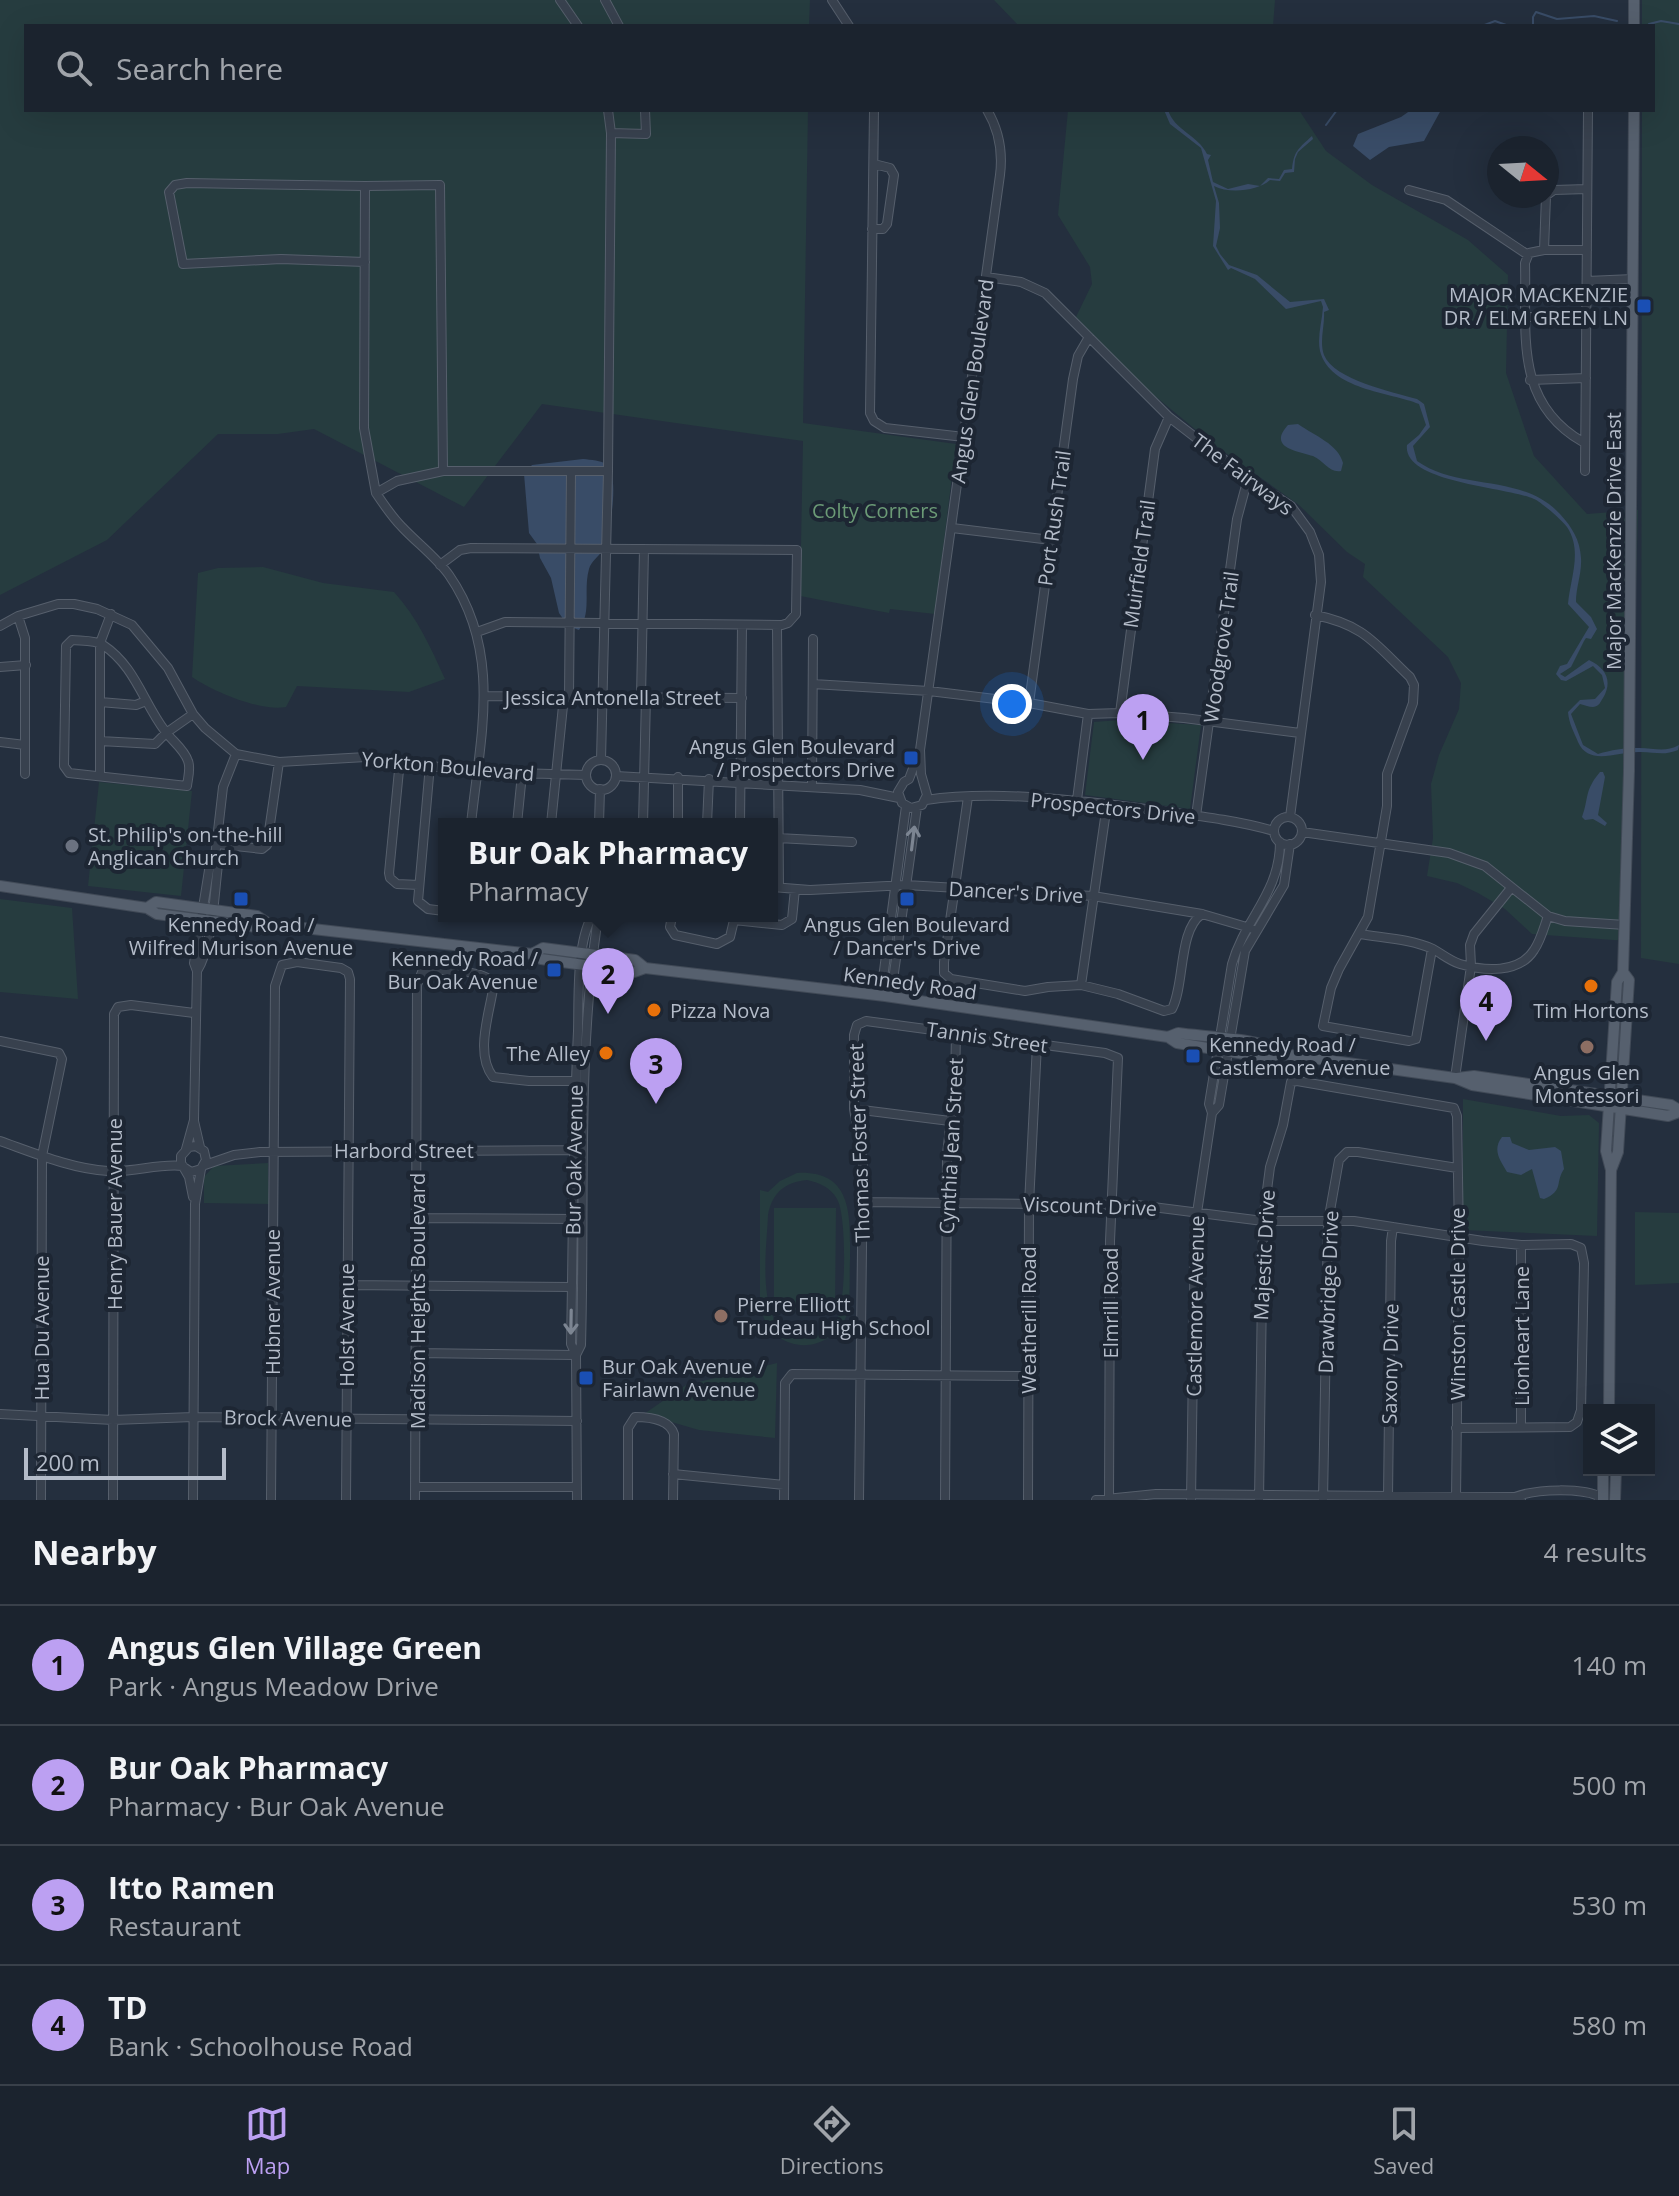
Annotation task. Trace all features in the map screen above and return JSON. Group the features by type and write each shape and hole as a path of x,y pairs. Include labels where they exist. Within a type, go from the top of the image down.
{"main road":[{"path":"1634,0 1634,24"},
{"name":"Major MacKenzie Drive East","path":"1609,1404 1611,1170 1618,1152 1614,1102 1629,980 1623,972 1629,771 1634,112"},
{"name":"Kennedy Road","path":"0,886 147,908 156,902 257,927 269,924 532,954 543,948 634,972 645,968 885,996 1168,1037 1178,1033 1223,1045 1276,1047 1283,1054 1455,1078 1472,1085 1614,1102 1668,1116 1679,1111"},
{"path":"1602,1499 1603,1476"},
{"path":"1615,1500 1616,1476"}],"street":[{"path":"561,0 577,24"},
{"path":"605,0 618,24"},
{"path":"832,0 848,24"},
{"path":"601,760 608,471 611,133 608,112"},
{"path":"611,133 646,134 645,112"},
{"path":"874,112 870,413 874,421 885,428 964,437"},
{"name":"Angus Glen Boulevard","path":"909,779 920,750 929,691 1002,157 988,112"},
{"path":"1585,471 1588,112"},
{"path":"872,229 883,229 887,224 894,175 890,168 874,164"},
{"path":"365,262 281,259 183,264 169,192 175,185 187,183 440,185 443,471"},
{"path":"365,186 364,428 376,493 399,525 440,565 460,592 477,632 484,664 485,696 472,818"},
{"path":"1559,190 1587,189"},
{"path":"1409,190 1446,200 1528,255"},
{"path":"1544,250 1546,208"},
{"path":"1583,442 1553,420 1537,397 1530,380 1525,263 1528,255 1536,250 1587,250"},
{"name":"The Fairways","path":"986,277 1021,282 1040,290 1169,417 1248,478 1291,506 1310,532 1321,567 1290,817"},
{"path":"1587,281 1633,279"},
{"path":"1526,317 1585,317"},
{"name":"Port Rush Trail","path":"1029,703 1073,379 1078,356 1089,337"},
{"path":"1530,380 1586,378"},
{"name":"Muirfield Trail","path":"1120,713 1155,449 1169,417"},
{"path":"376,493 397,481 443,471 608,471"},
{"path":"551,818 566,696 571,471"},
{"name":"Woodgrove Trail","path":"1196,816 1237,519 1248,478"},
{"path":"952,528 1051,540"},
{"path":"440,565 457,552 471,548 797,550 796,614 788,623 501,623 477,632"},
{"path":"643,818 644,549"},
{"name":"Yorkton Boulevard","path":"0,626 18,616 58,604 74,604 111,614 132,625 144,635 168,668 193,714 236,754 279,762 366,757 476,772 586,775"},
{"path":"100,775 100,643 111,614"},
{"path":"1315,615 1341,620 1360,630 1410,677 1414,685 1413,703 1387,774 1387,806 1368,917 1333,984 1323,1026 1409,1041 1416,1039 1432,949"},
{"path":"18,616 25,638 25,774"},
{"path":"740,818 742,625"},
{"path":"777,625 778,818"},
{"path":"812,787 813,639"},
{"path":"72,640 100,643 122,661 140,685 166,733 185,755 190,764 187,786 69,773 64,766 66,646 72,640"},
{"path":"0,667 26,665"},
{"path":"813,684 929,691 1029,703 1088,714 1120,713 1211,720 1300,733"},
{"name":"Jessica Antonella Street","path":"485,696 742,698"},
{"path":"100,702 136,705 146,701"},
{"path":"100,741 155,744 193,714"},
{"path":"1077,800 1088,714"},
{"path":"0,742 25,745"},
{"name":"Angus Glen Boulevard","path":"920,750 925,786"},
{"path":"193,1500 195,1204 203,1167 194,1120 197,971 194,963 218,865 215,857 223,787 236,754"},
{"path":"400,760 389,873 397,884 419,885"},
{"path":"601,760 610,763 616,776 609,787 600,789 592,787 586,775 590,764 601,760"},
{"path":"217,844 262,849 267,845 279,762"},
{"path":"430,765 419,885 420,905 438,910"},
{"path":"518,818 522,774"},
{"path":"616,776 678,777 877,792 899,798 906,806 917,807 926,800 925,786 909,779 900,787 877,792"},
{"path":"678,777 678,818"},
{"path":"707,818 709,779"},
{"name":"Prospectors Drive","path":"925,786 950,796"},
{"path":"899,798 900,787"},
{"path":"599,818 600,789"},
{"name":"Prospectors Drive","path":"926,800 950,796 1077,800 1241,822 1274,831"},
{"path":"968,797 944,962 946,977 1025,991 1081,985 1118,994 1164,1011 1172,1009 1178,995 1184,954 1194,920 1202,914"},
{"path":"1081,985 1107,804"},
{"path":"885,996 883,978 906,806"},
{"path":"885,996 893,980 917,807"},
{"path":"1223,1045 1252,928 1274,882 1280,842 1274,831 1279,819 1290,817 1298,821 1302,832 1300,838 1290,844 1280,842"},
{"path":"1302,832 1468,858 1485,866 1548,916 1565,921 1625,925"},
{"path":"778,838 852,842"},
{"path":"1252,928 1284,885 1290,844"},
{"name":"Dancer's Drive","path":"778,887 906,885 1093,896 1202,914 1252,928"},
{"path":"1455,1078 1471,966 1470,945 1511,888"},
{"path":"761,922 782,925 792,919 795,889"},
{"path":"1360,934 1410,942 1432,949 1460,964 1501,969 1521,963 1534,951 1548,916"},
{"path":"587,960 589,922"},
{"path":"671,922 675,935 717,944 730,937 733,922"},
{"name":"Bur Oak Avenue","path":"576,1355 581,1345 583,1219 576,1081 587,960"},
{"name":"Bur Oak Avenue","path":"577,1500 576,1355 571,1344 571,1287 587,960"},
{"name":"Holst Avenue","path":"273,1151 275,986 282,965 297,962 341,968 349,975 346,1500"},
{"name":"Madison Heights Boulevard","path":"415,1500 417,985 422,972 473,974 488,978 491,982 493,989 485,1045 487,1066 493,1077 576,1081"},
{"name":"Henry Bauer Avenue","path":"113,1500 114,1014 118,1007 131,1005 194,1013"},
{"name":"Tannis Street","path":"857,1025 866,1021 1105,1053 1118,1058"},
{"name":"Thomas Foster Street","path":"857,1025 854,1035 854,1109 863,1163 859,1500"},
{"name":"Cynthia Jean Street","path":"945,1500 946,1203 956,1033"},
{"name":"Hua Du Avenue","path":"0,1041 59,1053 61,1068 46,1125 42,1156 41,1500"},
{"name":"Weatherill Road","path":"1028,1500 1029,1204 1037,1044"},
{"name":"Castlemore Avenue","path":"1191,1497 1196,1212 1212,1113 1209,1104 1223,1045"},
{"name":"Elmrill Road","path":"1109,1499 1111,1205 1118,1058"},
{"name":"Majestic Drive","path":"1259,1498 1263,1221 1270,1167 1283,1125 1291,1082 1454,1108"},
{"name":"Winston Castle Drive","path":"1454,1108 1457,1116 1459,1238 1456,1498"},
{"path":"854,1109 950,1121"},
{"path":"194,1120 181,1156 195,1204"},
{"path":"0,1141 42,1156 114,1171 160,1166 184,1167 195,1172 203,1167"},
{"path":"160,1166 192,1146 202,1150"},
{"name":"Harbord Street","path":"202,1150 234,1155 273,1151 579,1150"},
{"name":"Hubner Avenue","path":"271,1500 273,1151"},
{"name":"Drawbridge Drive","path":"1323,1498 1328,1222 1339,1160 1347,1152 1457,1168"},
{"name":"Harbord Street","path":"203,1167 234,1155"},
{"name":"Viscount Drive","path":"863,1202 1153,1206 1263,1221 1354,1221 1521,1245 1576,1245 1583,1252 1584,1263 1581,1410 1577,1422 1570,1427 1521,1427"},
{"path":"417,1218 583,1219"},
{"name":"Saxony Drive","path":"1388,1498 1393,1227"},
{"name":"Lionheart Lane","path":"1521,1245 1521,1427"},
{"path":"346,1285 571,1287"},
{"path":"416,1353 576,1355"},
{"path":"784,1500 786,1380 792,1374 1028,1376"},
{"name":"Brock Avenue","path":"0,1414 113,1420 193,1417 577,1421"},
{"path":"628,1500 628,1428 635,1417 668,1423 672,1428 673,1500"},
{"path":"1456,1428 1521,1427"},
{"path":"673,1474 784,1485"},
{"path":"415,1487 577,1487"},
{"path":"1096,1500 1156,1494 1259,1498 1518,1499 1529,1492 1592,1492 1602,1499"}],"green space":[{"name":"Colty Corners","path":"0,0 810,0 809,24 24,24 24,112 808,112 803,423 956,444 935,614 890,609 889,613 800,596 803,441 542,404 464,507 314,429 278,434 218,434 107,540 0,595"},
{"path":"994,0 1275,0 1273,24 1017,24"},
{"path":"1642,0 1679,0 1679,964 1641,958 1642,112 1655,112 1655,24 1642,24"},
{"path":"1068,112 1300,112 1326,151 1372,185 1468,240 1508,275 1506,373 1534,456 1587,514 1638,510 1627,941 1532,934 1505,909 1478,893 1457,883 1427,876 1433,838 1431,784 1439,755 1459,709 1461,683 1448,657 1363,577 1365,564 1347,552 1299,505 1213,444 1144,387 1076,317 1092,284 1090,267 1058,215"},
{"path":"263,567 323,583 394,592 417,622 445,679 409,692 297,686 286,707 276,708 237,699 201,683 192,677 198,573 218,568"},
{"path":"1120,720 1201,725 1190,809 1085,795 1094,722"},
{"path":"99,782 192,791 181,896 88,886"},
{"path":"0,899 72,908 78,999 0,992"},
{"path":"1463,1099 1561,1116 1589,1115 1599,1123 1597,1236 1463,1230"},
{"path":"268,1163 269,1204 204,1203 204,1177 214,1166"},
{"path":"797,1173 816,1174 829,1179 839,1188 848,1213 850,1259 847,1315 838,1329 826,1339 813,1344 787,1342 775,1334 760,1306 760,1190 768,1192 780,1181","holes":["807,1180 824,1186 837,1199 844,1240 844,1278 837,1319 824,1332 807,1338 789,1335 778,1325 770,1309 765,1270 770,1207 776,1195 786,1186"]},
{"path":"774,1208 836,1208 835,1310 774,1310"},
{"path":"1635,1212 1679,1213 1679,1283 1635,1285"},
{"path":"777,1363 775,1438 699,1430 644,1414 686,1385"}],"water":[{"path":"1165,112 1169,112 1175,123 1211,155 1208,160 1213,182 1228,189 1248,184 1260,186 1235,191 1214,186 1219,203 1220,228 1216,246 1229,265 1257,275 1290,302 1324,299 1329,310 1324,312 1322,344 1330,364 1351,378 1424,404 1430,427 1413,446 1417,461 1452,476 1528,493 1545,501 1572,529 1581,558 1576,602 1591,617 1597,629 1591,639 1586,638 1571,667 1560,674 1565,677 1589,660 1604,671 1607,681 1606,692 1598,705 1580,704 1571,714 1583,745 1598,754 1628,748 1664,749 1679,745 1678,750 1597,756 1583,750 1568,712 1580,700 1595,699 1605,688 1602,675 1593,666 1566,681 1556,674 1560,666 1567,664 1589,627 1568,604 1575,555 1567,527 1534,499 1438,476 1421,468 1410,458 1407,445 1426,425 1419,404 1348,382 1326,364 1319,346 1321,301 1286,309 1255,279 1231,268 1228,270 1213,246 1216,201 1201,148 1170,124"},
{"path":"1408,112 1440,112 1424,141 1389,147 1370,160 1353,146 1358,134"},
{"path":"1312,136 1313,139 1298,152 1294,172 1285,173 1280,181 1270,180 1260,186 1268,178 1279,179 1284,170 1292,169 1298,151"},
{"path":"1298,424 1336,451 1343,463 1341,471 1333,470 1313,456 1283,444 1282,433 1288,425"},
{"path":"583,459 607,465 611,471 613,492 606,542 589,569 585,616 579,630 568,626 559,613 551,578 529,533 524,474 532,465"},
{"path":"1600,772 1605,777 1598,815 1607,823 1605,826 1582,817 1589,790"},
{"path":"1502,1137 1510,1137 1512,1143 1529,1150 1555,1147 1561,1151 1564,1169 1554,1193 1540,1198 1532,1169 1521,1175 1507,1172 1497,1151"}],"waterway":[{"path":"1533,24 1536,12 1557,19 1594,16 1617,21"},
{"path":"1487,24 1495,21 1503,24"},
{"path":"1649,24 1661,21 1679,24"},
{"path":"1326,125 1336,112"}],"place":[{"name":"MAJOR MACKENZIE DR / ELM GREEN LN","path":"1644,306"},
{"name":"Angus Glen Boulevard / Prospectors Drive","path":"911,758"},
{"name":"Angus Glen Village Green","path":"1143,760"},
{"name":"St. Philip's on-the-hill Anglican Church","path":"72,846"},
{"name":"Kennedy Road / Wilfred Murison Avenue","path":"241,899"},
{"name":"Angus Glen Boulevard / Dancer's Drive","path":"907,899"},
{"name":"Kennedy Road / Bur Oak Avenue","path":"554,970"},
{"name":"Tim Hortons","path":"1591,986"},
{"name":"Pizza Nova","path":"654,1010"},
{"name":"Bur Oak Pharmacy","path":"608,1014"},
{"name":"TD","path":"1486,1041"},
{"name":"Angus Glen Montessori","path":"1587,1047"},
{"name":"The Alley","path":"606,1053"},
{"name":"Kennedy Road / Castlemore Avenue","path":"1193,1056"},
{"name":"Itto Ramen","path":"656,1104"},
{"name":"Pierre Elliott Trudeau High School","path":"721,1316"},
{"name":"Bur Oak Avenue / Fairlawn Avenue","path":"586,1378"}]}
